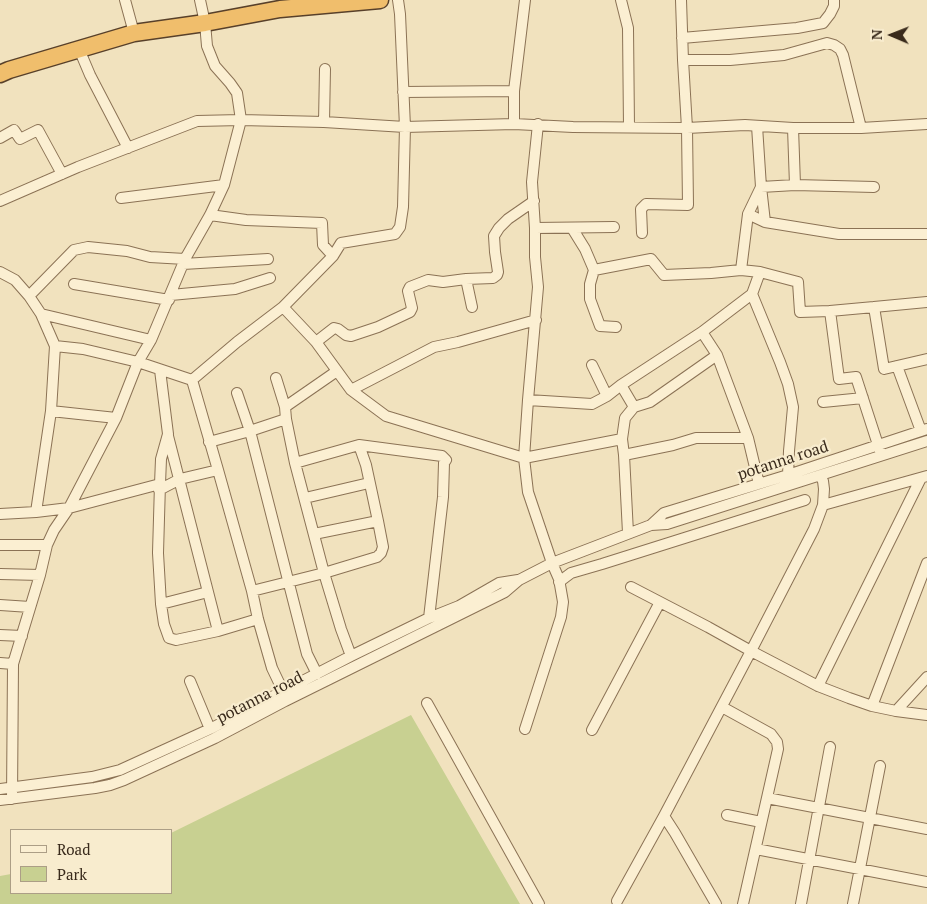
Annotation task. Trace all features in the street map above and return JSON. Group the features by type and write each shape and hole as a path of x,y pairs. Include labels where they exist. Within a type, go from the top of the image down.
{"highway":[{"path":"3,72 134,33 205,23 280,9 380,0"}],"street":[{"path":"125,0 134,33"},
{"path":"12,799 13,664 40,575 47,545 54,530 69,508 116,418 138,362 151,340 184,262 224,185 242,120 237,93 215,66 207,46 200,0"},
{"path":"192,380 284,306 333,256 341,243 395,234 400,227 403,207 405,127 401,22 398,0"},
{"path":"514,124 514,91 526,0"},
{"path":"622,0 628,28 629,127"},
{"path":"642,233 641,209 646,204 688,205 687,128 681,0"},
{"path":"682,38 797,28 823,23 834,6 834,0"},
{"path":"683,60 730,60 784,55 827,43 834,45 840,49 843,55 860,128"},
{"path":"79,49 90,75 128,148"},
{"path":"324,122 325,69"},
{"path":"403,92 514,91"},
{"path":"0,201 78,167 198,121 324,122 405,127 538,124 573,127 687,128 745,125 793,128 860,128 927,124"},
{"path":"525,729 561,618 563,602 557,574 528,492 524,458 538,287 532,182 538,124"},
{"path":"757,126 765,222"},
{"path":"793,128 795,184"},
{"path":"0,138 14,130 20,139 38,130 62,174"},
{"path":"761,187 795,184 874,187"},
{"path":"121,198 224,185"},
{"path":"741,270 748,214 761,187"},
{"path":"316,342 334,328 351,336 378,328 410,312 412,308 408,291 410,286 428,280 443,282 494,278 498,272 494,252 494,236 498,228 534,202"},
{"path":"748,214 765,222 838,234 927,234"},
{"path":"210,215 246,220 322,224 323,245 333,256"},
{"path":"535,228 614,227"},
{"path":"572,228 585,249 594,270 590,284 590,299 600,326 616,327"},
{"path":"29,296 74,250 88,247 127,251 150,257 184,262 268,259"},
{"path":"594,270 651,259 664,275 741,270 760,272 798,282 800,312 927,302"},
{"path":"0,272 15,280 29,296 41,314 55,346 51,412 36,512"},
{"path":"528,400 592,404 607,396 702,332 752,294 760,272"},
{"path":"74,284 170,298 235,289 270,278"},
{"path":"466,279 472,307"},
{"path":"752,294 788,384 793,407 788,475"},
{"path":"284,306 316,342 351,390 386,416 524,458 622,439"},
{"path":"874,307 884,369 927,359"},
{"path":"830,311 839,379 856,377 881,457"},
{"path":"41,314 151,340"},
{"path":"351,390 434,347 536,320"},
{"path":"702,332 717,355 748,438 759,484"},
{"path":"55,346 83,349 138,362 192,380"},
{"path":"628,533 622,439 625,418 634,407 650,402 717,355"},
{"path":"592,365 607,396"},
{"path":"897,366 924,430"},
{"path":"160,370 172,455 180,479 218,631"},
{"path":"284,406 337,371"},
{"path":"276,378 284,406 295,463 324,572 341,630 351,656"},
{"path":"192,380 272,668 283,691"},
{"path":"621,385 634,407"},
{"path":"237,393 250,431 307,654 317,674"},
{"path":"823,402 863,398"},
{"path":"51,412 116,418"},
{"path":"209,442 286,419"},
{"name":"potanna road","path":"651,525 664,513 879,446 924,430"},
{"path":"168,434 156,486 161,604 164,624 169,638 176,640 218,631 258,619"},
{"path":"624,454 673,445 696,438 748,438"},
{"name":"potanna road","path":"0,789 92,777 120,770 210,729 351,656 429,618 459,606 499,584 557,574 628,533 651,525 667,524 822,482 881,457 927,442"},
{"path":"295,463 359,445 442,456 446,460 444,463 443,497 429,618"},
{"path":"252,591 377,558 381,553 383,547 378,521 366,465 359,445"},
{"path":"0,514 69,508 218,470"},
{"path":"823,505 924,477"},
{"path":"818,686 924,477"},
{"path":"617,901 722,707 814,529 823,505 822,482"},
{"path":"305,498 369,483"},
{"path":"557,574 571,573 602,564 805,500"},
{"path":"314,534 378,521"},
{"path":"0,545 47,545"},
{"path":"872,706 927,563"},
{"path":"0,574 40,575"},
{"name":"potanna road","path":"0,800 110,786 215,738 285,701 505,592 519,580"},
{"path":"631,587 818,686 872,706 927,715"},
{"path":"161,604 208,592"},
{"path":"592,730 660,602"},
{"path":"0,605 30,608"},
{"path":"0,635 22,636"},
{"path":"0,663 13,664"},
{"path":"896,711 927,676"},
{"path":"190,681 210,729"},
{"path":"427,703 539,904"},
{"path":"722,707 771,734 777,742 778,749 743,904"},
{"path":"801,904 830,747"},
{"path":"853,904 880,766"},
{"path":"767,798 927,828"},
{"path":"727,815 762,822"},
{"path":"664,816 716,904"},
{"path":"756,849 927,882"}],"green space":[{"path":"411,715 520,904 0,904 0,876 10,874 10,894 172,894 172,833"}]}
